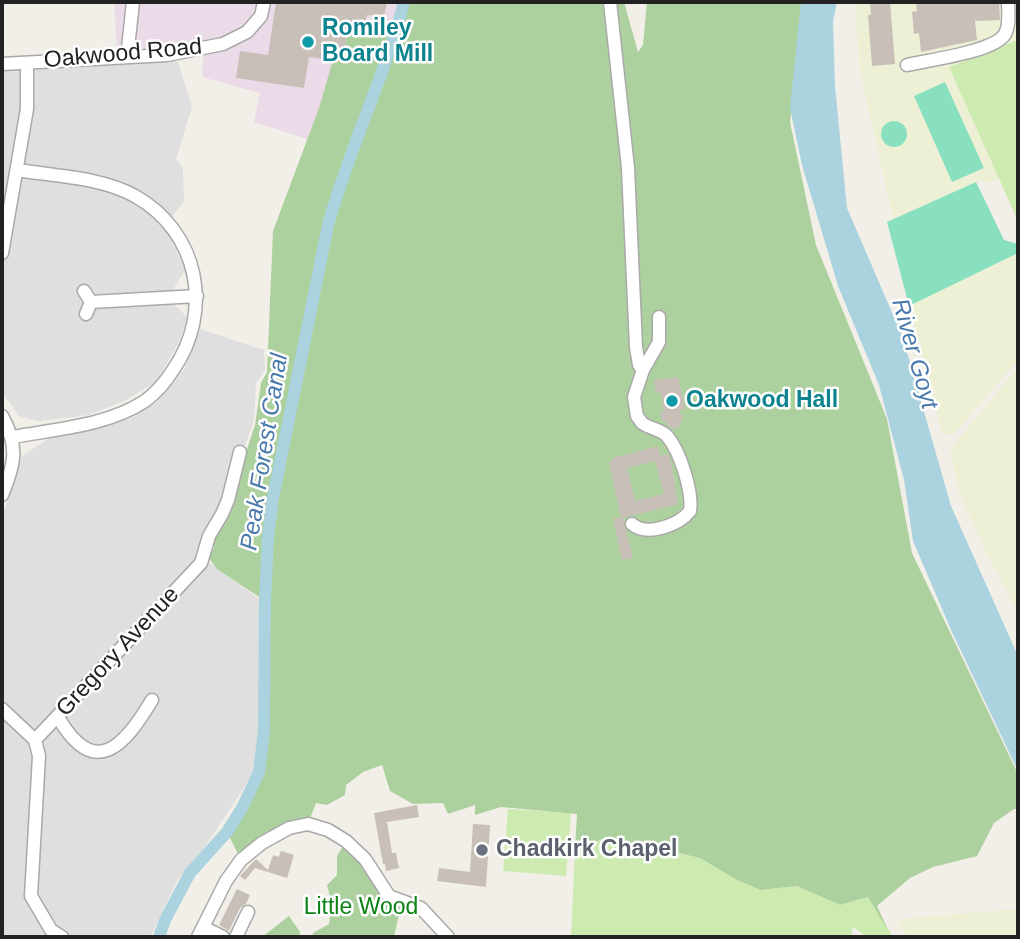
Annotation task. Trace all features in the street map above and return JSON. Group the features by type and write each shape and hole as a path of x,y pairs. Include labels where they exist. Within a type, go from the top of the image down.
{"street":[{"path":"127,57 133,2"},
{"name":"Oakwood Road","path":"2,64 167,55 223,44 247,32 261,16 264,2"},
{"path":"610,2 628,168 636,347 639,365 643,370"},
{"path":"907,65 987,46 1002,38 1008,23 1008,2"},
{"path":"2,253 6,201 17,170 27,110 27,63"},
{"path":"13,438 116,416 145,401 179,362 190,337 197,296 191,263 182,242 163,218 147,204 117,188 17,170"},
{"path":"87,302 197,296"},
{"path":"632,524 643,530 676,523 691,511 692,502 679,455 665,433 649,428 638,416 634,397 643,370 659,342 659,317"},
{"path":"2,416 13,438 12,466 2,495"},
{"name":"Gregory Avenue","path":"35,740 201,563 209,536 228,500 240,452"},
{"path":"58,716 70,737 87,749 101,752 116,747 129,735 152,700"},
{"path":"2,709 35,740 39,756 31,896 54,935"},
{"path":"223,937 200,932 226,881 241,860 262,843 289,828 308,824 328,830 346,841 365,859 389,896 421,908 448,937"},
{"path":"236,937 248,912"}],"shaded area":[{"path":"114,2 403,2 398,25 379,19 363,32 346,29 313,141 254,122 260,93 202,77 204,43 117,51"},
{"path":"166,59 178,62 192,107 176,159 183,168 184,201 165,225 185,270 172,292 175,305 187,317 179,342 156,382 124,401 89,415 38,421 19,416 2,392 2,67"},
{"path":"200,329 264,350 265,370 256,383 254,420 206,560 263,602 263,700 255,771 200,854 178,879 150,937 2,937 2,518 22,456 53,436 129,419 157,402 184,370"}],"green space":[{"path":"404,2 624,2 638,52 643,45 647,2 803,2 790,122 816,245 887,419 912,553 1018,774 1018,809 994,823 977,856 933,867 910,878 877,906 889,932 868,897 840,905 797,886 761,890 737,880 700,858 607,838 575,848 577,814 501,807 475,815 475,805 448,814 443,803 413,804 390,791 382,765 363,772 346,785 345,795 327,805 316,803 308,824 241,860 227,832 254,786 264,750 267,708 265,601 217,569 209,558 214,548 213,530 223,521 255,425 261,383 267,372 273,231 319,108 333,60 343,61 347,31 364,33 379,21 398,25"},
{"path":"855,2 1018,2 1018,40 950,67 999,179 990,183 980,180 893,219 859,67"},
{"path":"1018,40 1018,221 949,67"},
{"path":"945,82 984,168 952,182 914,96"},
{"path":"894,121 903,125 907,134 903,143 894,147 885,143 881,134 885,125"},
{"path":"976,182 1004,240 1018,244 1018,253 909,306 887,222"},
{"path":"1018,253 1018,360 955,433 945,435 941,431 909,306"},
{"path":"1018,367 1018,613 959,493 950,449"},
{"path":"508,809 571,813 566,876 503,871"},
{"path":"607,838 700,858 737,880 761,890 797,886 840,905 868,897 893,937 865,937 853,927 851,937 571,937 575,848"},
{"name":"Little Wood","path":"346,841 402,901 394,937 312,937 313,933 329,924 332,904 327,885 337,875 337,856"},
{"path":"1018,909 1018,937 908,937 897,922 908,918"},
{"path":"289,916 300,932 299,937 262,937"}],"water":[{"path":"801,2 837,2 833,21 835,86 847,208 903,338 951,506 1018,656 1018,771 952,632 913,541 904,480 879,385 838,286 802,165 790,108"}],"building":[{"name":"Romiley Board Mill","path":"276,2 387,2 384,17 367,15 364,33 347,31 343,62 309,57 304,88 236,78 240,51 268,55"},
{"path":"870,2 890,2 895,64 872,66 868,15 871,15"},
{"path":"916,2 999,2 1000,20 975,21 977,40 921,52 919,33 914,34 912,12 917,11"},
{"name":"Oakwood Hall","path":"678,377 685,409 680,410 683,421 680,422 681,427 672,429 662,421 660,412 664,411 654,380"},
{"path":"658,446 660,456 668,454 671,461 678,504 623,518 633,558 622,560 613,519 621,517 609,463 613,458","holes":["655,461 664,494 635,501 627,468"]},
{"path":"417,805 419,817 387,822 392,853 396,853 399,868 386,871 374,813"},
{"path":"473,824 490,825 486,887 437,881 439,868 470,872"},
{"path":"281,851 294,855 287,878 255,868 245,880 240,876 256,859 268,870 273,855 279,857"},
{"path":"237,889 250,895 229,931 219,925"}],"waterway":[{"name":"Peak Forest Canal","path":"159,937 190,873 227,832 259,772 264,731 268,536 273,498 328,225 404,2"}],"place":[{"name":"Romiley Board Mill","path":"308,42"},
{"name":"Oakwood Hall","path":"672,401"},
{"name":"Chadkirk Chapel","path":"482,850"}],"water label":[{"name":"River Goyt","path":"914,354"}]}
